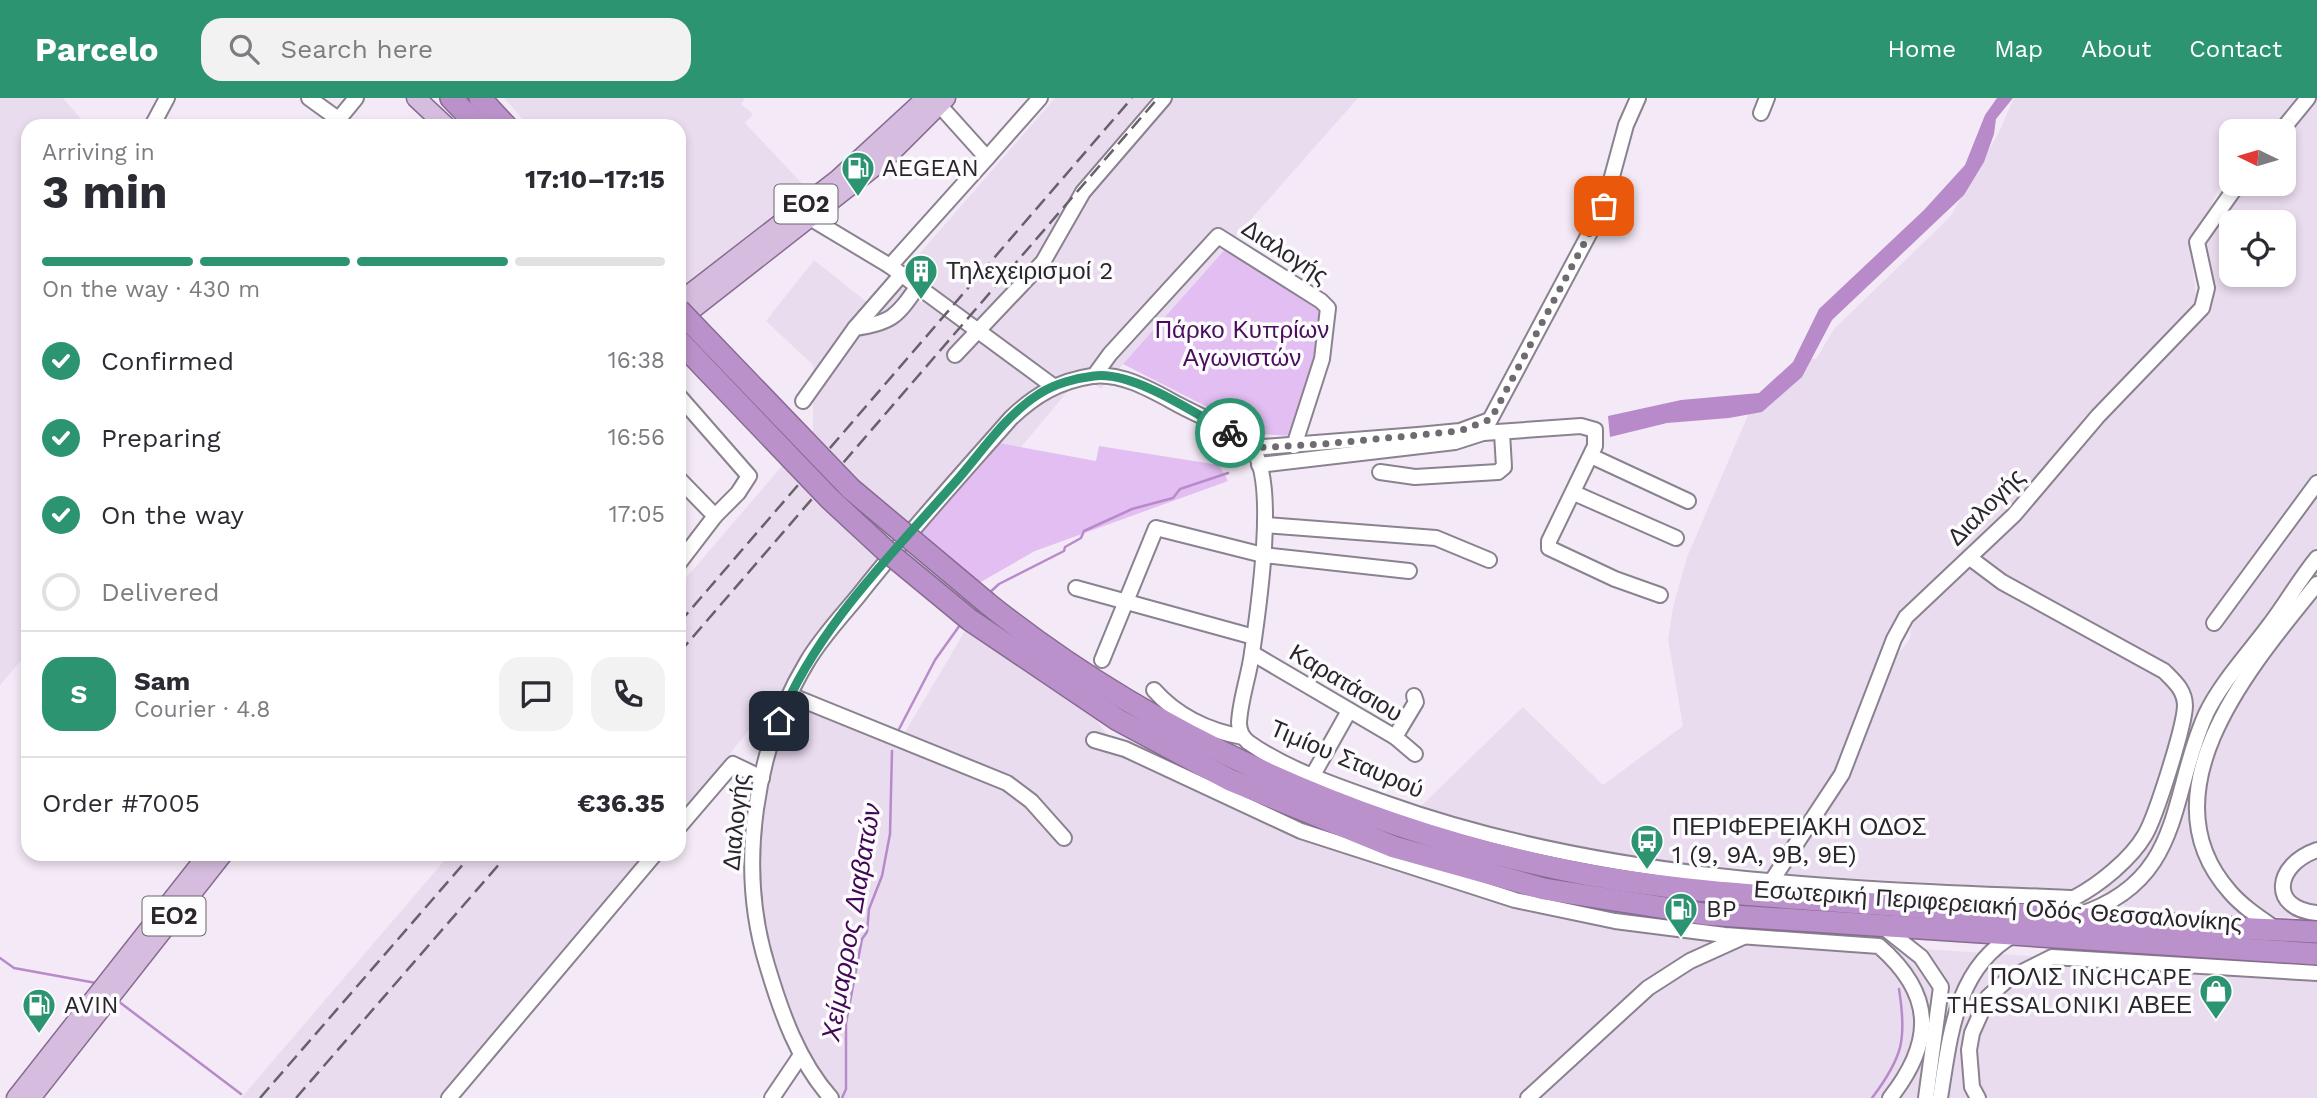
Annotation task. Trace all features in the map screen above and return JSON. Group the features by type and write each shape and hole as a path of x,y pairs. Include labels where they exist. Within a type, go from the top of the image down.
{"highway":[{"path":"451,98 471,119"},
{"path":"480,98 500,119"},
{"name":"Εσωτερική Περιφερειακή Οδός Θεσσαλονίκης","path":"686,317 851,488 987,603 1103,685 1197,738 1306,790 1404,827 1484,851 1614,880 1735,894 2067,919 2317,932"},
{"name":"Εσωτερική Περιφερειακή Οδός Θεσσαλονίκης","path":"686,348 830,499 884,550 970,620 1118,720 1174,751 1280,802 1394,847 1544,889 1704,914 2317,954"}],"main road":[{"path":"416,98 438,119"},
{"name":"ΕΟ2","path":"686,315 887,157 936,100"},
{"name":"ΕΟ2","path":"686,297 936,100"},
{"name":"ΕΟ2","path":"118,977 203,861"},
{"name":"ΕΟ2","path":"16,1098 217,861"},
{"name":"ΕΟ2","path":"31,1098 91,1011"}],"street":[{"path":"156,119 167,98"},
{"path":"309,98 330,119"},
{"path":"339,119 356,98"},
{"path":"803,401 896,270 987,158 1040,98"},
{"path":"955,355 980,332 1043,262 1083,192 1164,98"},
{"path":"1483,433 1604,206 1626,124 1638,98"},
{"path":"1761,113 1767,98"},
{"path":"2291,119 2308,98"},
{"path":"936,100 987,158"},
{"name":"Διαλογής","path":"1771,882 1842,774 1894,639 1906,617 1970,558 2050,475 2098,416 2200,312 2207,288 2197,242 2230,196"},
{"path":"810,218 896,270 1053,386 1094,376 1119,378 1158,394 1251,448 1460,431 1491,419"},
{"name":"Διαλογής","path":"1094,376 1110,354 1218,236 1328,308 1322,359 1294,446"},
{"path":"855,328 882,324 891,319 918,286"},
{"name":"Διαλογής","path":"831,1098 801,1055 773,987 755,920 752,855 762,778 790,695 817,648 872,578 1012,418 1038,394 1053,386"},
{"path":"686,404 749,476 686,555"},
{"path":"1259,465 1455,442 1483,433 1590,427 1595,430 1596,438 1591,456 1549,541 1549,548 1615,579 1660,595"},
{"path":"1380,472 1415,477 1498,472 1504,467 1502,433"},
{"name":"Τιμίου Σταυρού","path":"1251,448 1259,465 1264,491 1265,525 1252,653 1239,723 1243,737 1313,775 1443,824 1517,844 1614,864 1771,882 2074,898 2108,876 2145,835 2175,747 2185,705 2180,686 2164,671 2002,582 1970,558"},
{"path":"1591,456 1688,501"},
{"path":"2214,623 2317,483"},
{"path":"686,486 715,516"},
{"path":"1574,493 1676,538"},
{"path":"1265,525 1436,538 1489,560"},
{"path":"1102,660 1156,528 1263,555 1409,571"},
{"path":"2067,919 2095,910 2136,883 2165,845 2176,818 2206,714 2317,558"},
{"path":"2277,930 2235,897 2210,863 2202,845 2196,798 2203,760 2226,710 2317,584"},
{"path":"1076,588 1128,601 1210,628 1254,637"},
{"path":"2298,608 2317,593"},
{"name":"Καρατάσιου","path":"1252,653 1395,737 1415,754"},
{"path":"1154,690 1180,714 1220,732 1243,737"},
{"path":"790,695 1007,783 1031,801 1064,838"},
{"path":"1395,737 1416,702 1414,696"},
{"path":"1313,775 1349,711"},
{"path":"1094,740 1125,749 1301,831 1482,890 1615,921 1745,936 1879,946 1907,973 1922,1011 1920,1050 1908,1076 1890,1098"},
{"path":"686,819 733,765 762,778"},
{"path":"2317,850 2288,866 2284,885 2289,901 2295,907 2317,914"},
{"path":"449,1098 649,861"},
{"path":"1883,927 1921,957 1941,987 1926,1098"},
{"path":"1940,1098 1955,1011 1981,962 1993,948 2014,935"},
{"path":"1528,1098 1648,988 1690,961 1745,936"},
{"path":"1978,1098 1972,1087 1969,1049 1972,1033 1988,997 2008,979 2052,957 2317,973"},
{"path":"772,1098 801,1055"}],"shaded area":[{"path":"0,98 63,98 81,119 21,119 21,660 0,685"},
{"path":"504,98 745,98 741,104 753,114 745,123 810,192 686,287 686,119 523,119"},
{"path":"1055,98 1358,98 1101,389 1082,374 992,482 913,526 686,808 686,578 813,430 813,365 766,321 814,260 873,307"},
{"path":"1997,98 2013,98 1996,119 1994,134 1984,162 1964,195 1832,320 1802,377 1762,412 1729,418 1667,423 1610,437 1608,416 1681,400 1759,393 1793,362 1819,309 1924,210 1965,165 1985,115"},
{"path":"2014,98 2299,98 2282,119 2219,119 2219,188 2199,231 2189,236 2196,295 2192,307 2100,401 2037,484 1900,615 1889,632 1836,771 1771,870 1658,862 1526,839 1420,807 1523,707 1603,785 1683,726 1668,639 1673,607 1687,557 1749,413 1810,358 1816,359 1834,329 1950,217 1999,132"},
{"path":"2307,98 2317,98 2317,919 2127,910 2116,893 1789,875 1785,869 1806,839 1892,661 1910,639 1912,619 2006,533 2100,421 2207,314 2216,284 2204,255 2206,238 2219,215 2219,287 2296,287 2296,210 2222,210 2230,196 2296,196 2296,119 2292,119"},
{"path":"966,629 1096,719 1116,749 1235,810 1308,842 1485,900 1585,922 1709,938 1711,945 1665,968 1638,986 1517,1098 841,1098 810,1059 793,1026 777,983 760,918 759,854 763,807 774,754 790,702 897,746"},
{"path":"444,861 643,861 444,1098 241,1098"},
{"path":"1750,941 1879,946 2317,975 2317,1098 1534,1098 1643,1001 1672,980"}],"green space":[{"name":"Πάρκο Κυπρίων Αγωνιστών","path":"1226,248 1326,310 1315,372 1291,436 1260,434 1123,364"},
{"path":"988,441 1096,461 1099,446 1219,465 1228,481 1035,551 979,583 915,528"}],"waterway":[{"name":"Χείμαρρος Διαβατών","path":"988,594 999,584 1064,551 1065,547 1081,538 1084,531 1132,509 1173,498 1180,489 1228,473"},
{"name":"Χείμαρρος Διαβατών","path":"897,733 935,660 960,625"},
{"name":"Χείμαρρος Διαβατών","path":"842,1098 846,1089 846,1023 862,939 867,932 869,909 882,876 890,834 892,751"},
{"path":"0,958 14,968 96,983"},
{"path":"1872,1098 1890,1071 1900,1047 1903,1021 1899,989"},
{"path":"118,1001 241,1094"}],"railway":[{"path":"686,615 1132,98"},
{"path":"686,645 1158,98"},
{"path":"260,1098 466,861"},
{"path":"296,1098 502,861"}],"way so far":[{"path":"1230,433 1251,448 1460,431 1491,419 1604,206"}],"place":[{"name":"AEGEAN","path":"858,198"},
{"name":"Τηλεχειρισμοί 2","path":"921,301"},
{"name":"ΠΕΡΙΦΕΡΕΙΑΚΗ ΟΔΟΣ 1 (9, 9Α, 9Β, 9Ε)","path":"1647,871"},
{"name":"BP","path":"1681,939"},
{"name":"ΠΟΛΙΣ INCHCAPE THESSALONIKI ΑΒΕΕ","path":"2216,1021"},
{"name":"AVIN","path":"39,1035"}],"route":[{"path":"779,721 806,663 872,578 992,440 1038,394 1053,386 1094,376 1119,378 1158,394 1230,433"}]}
